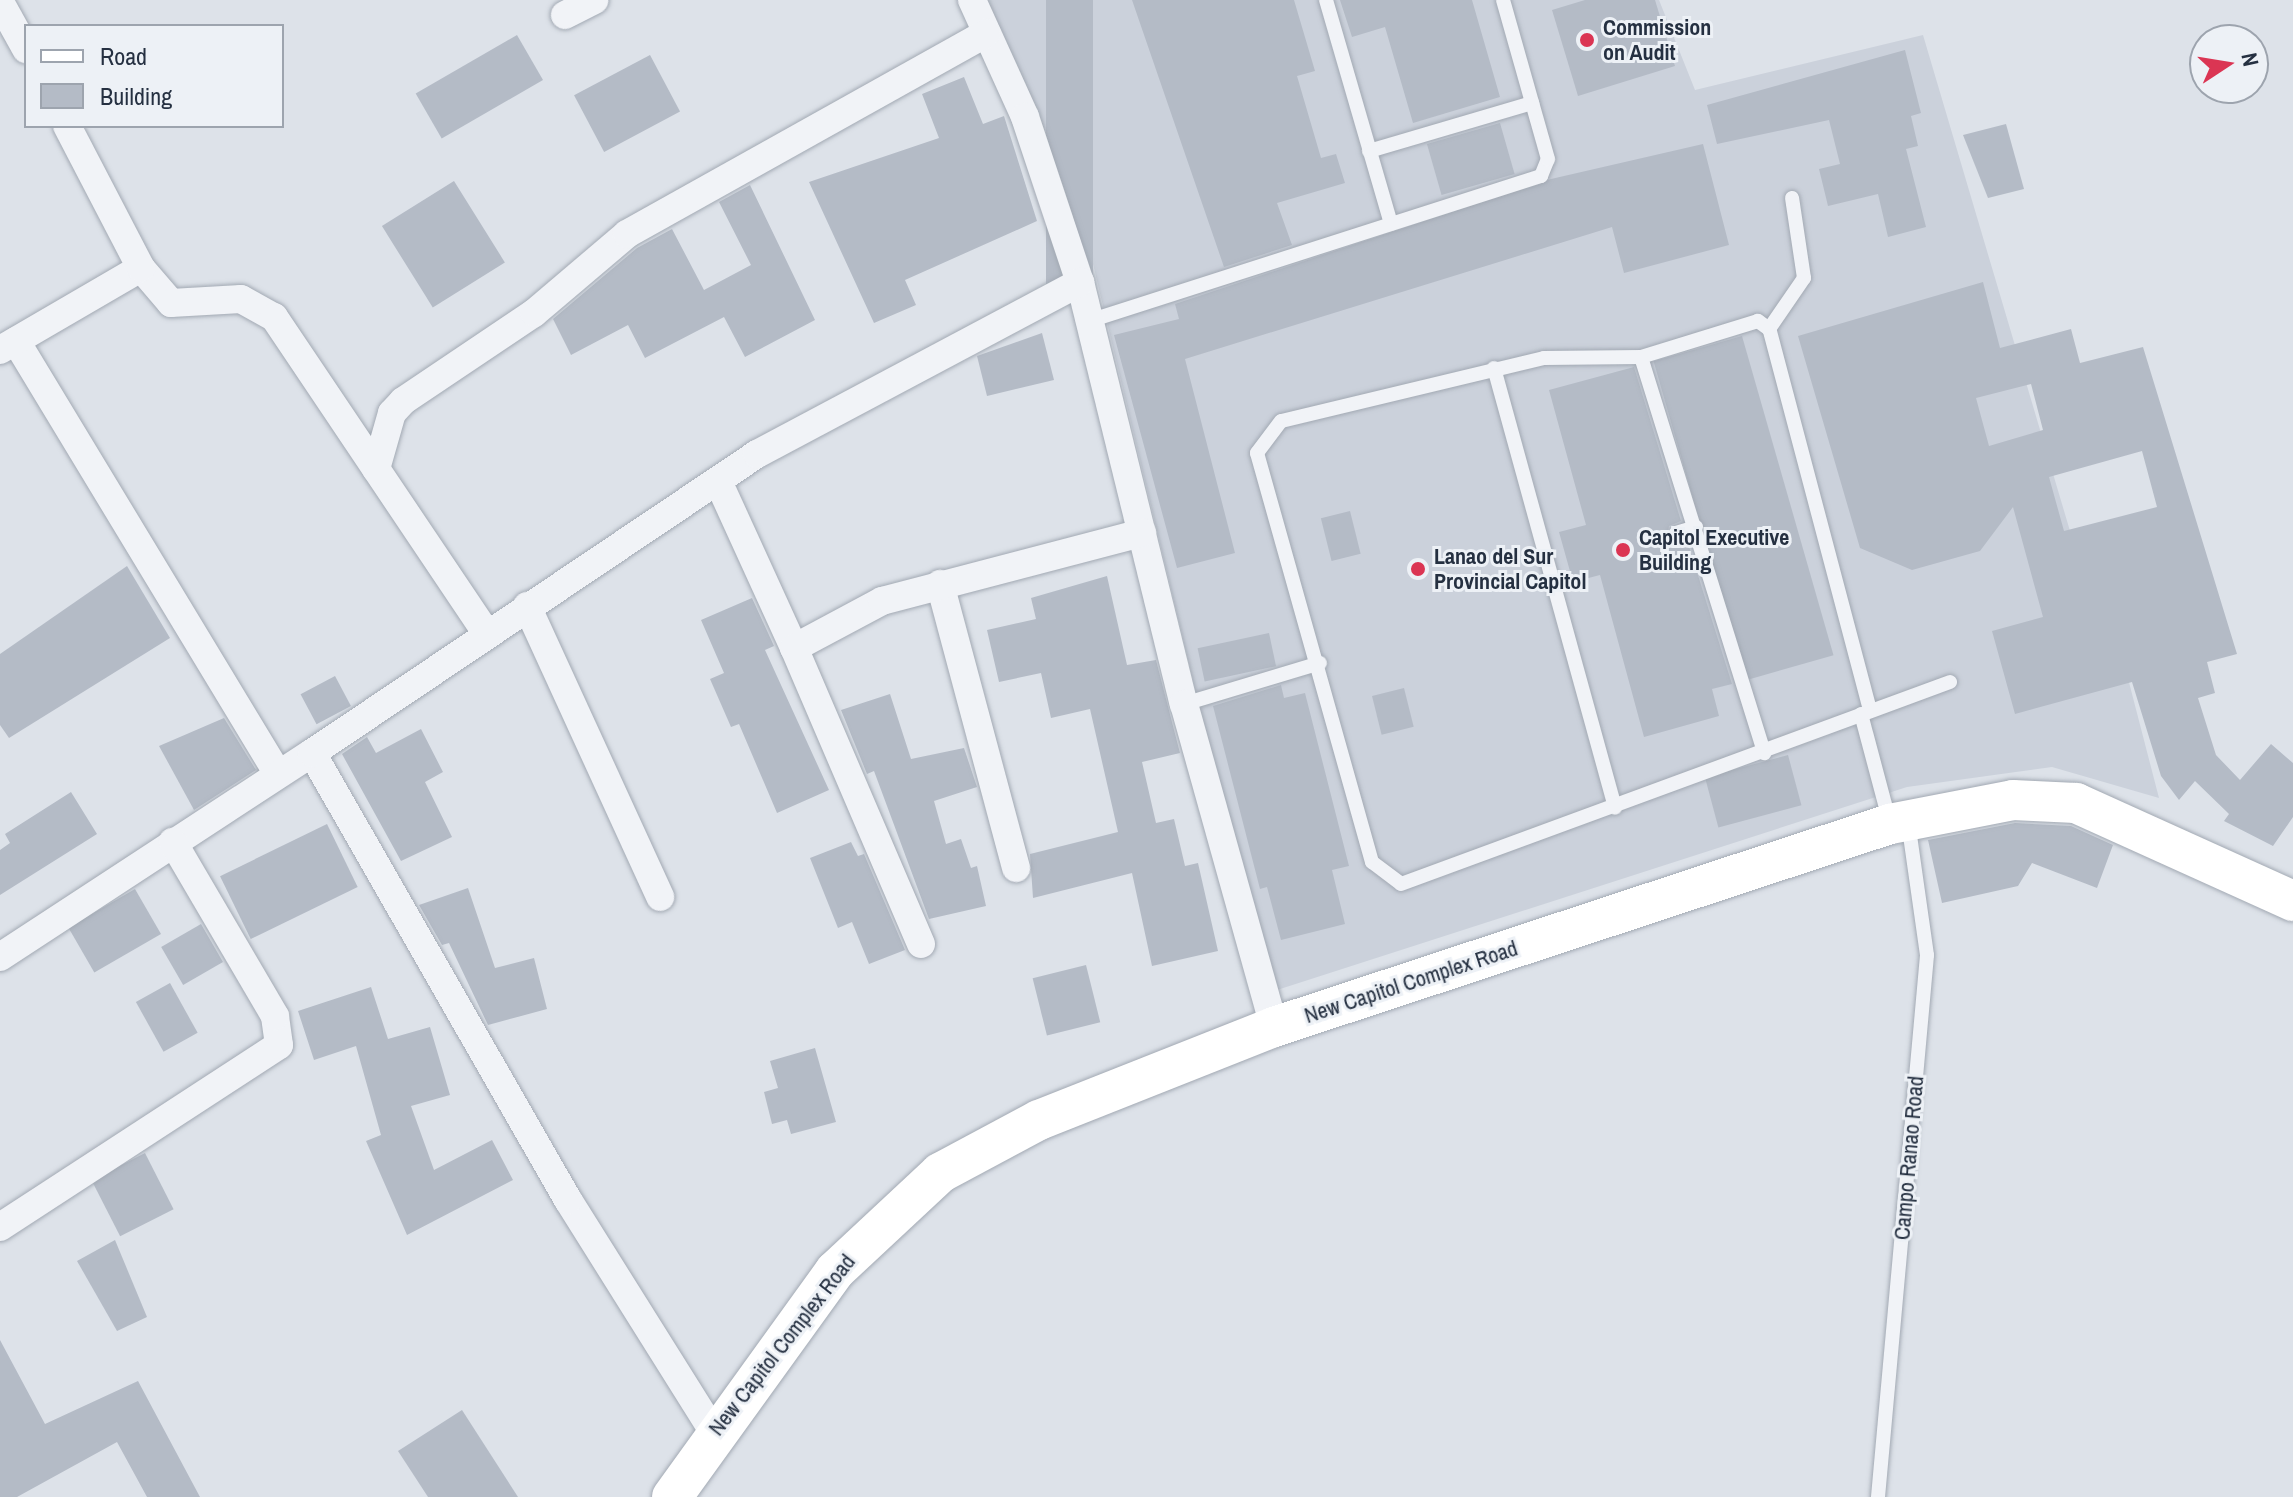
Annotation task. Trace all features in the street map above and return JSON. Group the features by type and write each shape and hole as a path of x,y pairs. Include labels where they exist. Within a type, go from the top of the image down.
{"main road":[{"name":"New Capitol Complex Road","path":"672,1497 713,1431 835,1271 940,1173 1039,1120 1274,1027 1899,822 2013,800 2076,803 2293,901"}],"street":[{"path":"565,15 594,0"},
{"path":"972,0 1048,177 1080,282 1184,704 1274,1027"},
{"path":"0,2 24,45"},
{"path":"376,469 392,413 403,401 534,313 627,234 987,33"},
{"path":"68,128 141,268 171,303 241,299 274,317 488,635"},
{"path":"141,268 8,346 278,774"},
{"path":"0,957 718,481 964,338 1080,282"},
{"path":"718,481 794,648 921,944"},
{"path":"794,648 882,601 1142,533"},
{"path":"940,584 1016,868"},
{"path":"527,606 660,897"},
{"path":"312,753 508,1100 713,1431"},
{"path":"0,1227 279,1045 275,1016 173,842"}],"lane":[{"path":"1326,0 1391,224"},
{"path":"1089,321 1541,176 1548,159 1503,0"},
{"path":"1369,151 1532,103"},
{"path":"1792,198 1804,278 1769,329 1758,321 1738,322 1641,357 1544,358 1494,368 1281,421 1266,436 1257,453 1261,482 1320,663 1372,862 1383,875 1422,882 1950,682"},
{"name":"Campo Ranao Road","path":"1769,329 1866,712 1899,822 1927,955 1878,1497"},
{"path":"1641,357 1764,753"},
{"path":"1494,368 1615,808"},
{"path":"1676,533 1696,527"},
{"path":"1552,572 1569,567"},
{"path":"1184,704 1320,663"}],"shaded area":[{"path":"982,0 1659,0 1695,90 1923,35 2086,585 2103,582 2159,798 2052,767 1907,787 1268,993 1087,239"}],"building":[{"path":"1046,0 1093,0 1093,292 1046,292"},
{"path":"1132,0 1294,0 1315,71 1297,76 1321,158 1336,154 1345,183 1277,203 1292,245 1224,267"},
{"path":"1340,0 1472,0 1500,97 1413,123 1385,27 1352,37"},
{"path":"1585,0 1655,0 1675,66 1578,96 1552,10"},
{"path":"517,35 543,80 442,139 416,94"},
{"path":"1905,50 1921,113 1911,116 1918,146 1906,149 1926,227 1888,237 1878,194 1828,206 1819,169 1840,164 1829,120 1717,144 1707,105"},
{"path":"650,55 680,112 604,152 574,95"},
{"path":"964,77 983,124 1004,116 1037,221 905,280 916,305 874,323 809,182 939,138 922,94"},
{"path":"1500,123 1515,174 1442,195 1427,144"},
{"path":"2006,124 2024,189 1988,198 1963,135"},
{"path":"1703,144 1729,245 1624,273 1612,227 1185,359 1235,553 1177,568 1114,335 1179,319 1175,304 1551,179"},
{"path":"454,181 505,262 433,307 382,226"},
{"path":"750,185 815,320 745,357 724,317 645,358 628,325 571,355 553,319 637,248 672,229 704,290 751,265 719,202"},
{"path":"1983,282 2000,348 2071,329 2080,363 2143,347 2237,654 2207,662 2215,693 2198,698 2216,755 2240,780 2271,744 2293,763 2293,817 2273,846 2224,821 2229,814 2195,781 2179,800 2161,776 2132,682 2015,714 1992,631 2043,617 2013,507 1980,551 1912,570 1860,548 1798,336","holes":["2031,384 2043,430 1989,446 1976,398","2142,451 2157,507 2064,531 2049,477"]},
{"path":"1042,333 1054,380 987,396 977,356"},
{"path":"1742,336 1834,655 1745,680 1654,361"},
{"name":"Capitol Executive Building","path":"1634,367 1681,521 1669,526 1667,537 1687,540 1732,684 1712,689 1719,716 1644,737 1600,575 1573,582 1559,532 1586,525 1549,390"},
{"path":"1350,511 1361,554 1332,561 1321,518"},
{"path":"127,566 170,638 9,738 0,725 0,654"},
{"path":"1107,576 1127,665 1156,660 1180,753 1142,762 1156,823 1174,819 1185,866 1198,863 1218,951 1152,966 1132,873 1033,898 1030,854 1118,832 1090,709 1051,718 1041,673 999,682 987,630 1036,619 1031,598"},
{"path":"752,598 774,646 765,650 829,790 777,813 739,724 731,727 710,679 724,673 701,620"},
{"path":"1269,633 1276,666 1205,681 1198,648"},
{"path":"335,676 351,706 317,724 301,694"},
{"path":"1281,685 1284,698 1305,693 1349,866 1332,870 1345,924 1281,940 1267,887 1260,889 1213,706"},
{"path":"1404,688 1414,727 1382,735 1372,696"},
{"path":"890,694 911,759 964,748 977,787 934,801 946,844 961,839 971,868 977,866 986,906 929,919 874,771 867,774 841,710"},
{"path":"224,718 256,770 194,810 159,746"},
{"path":"421,729 443,772 425,782 452,837 401,861 342,754 367,737 376,753"},
{"path":"1788,755 1801,805 1718,827 1705,777"},
{"path":"71,792 97,834 0,895 0,850 10,843 5,834"},
{"path":"2015,823 2071,826 2113,845 2097,888 2032,863 2018,886 1942,903 1928,840"},
{"path":"327,824 358,887 251,939 220,876"},
{"path":"851,842 858,856 864,854 905,950 869,964 852,922 838,928 810,858"},
{"path":"468,888 495,968 534,958 547,1009 488,1025 449,943 442,945 419,905"},
{"path":"135,889 161,934 94,973 68,928"},
{"path":"201,924 223,962 183,985 161,947"},
{"path":"1086,965 1100,1022 1047,1036 1033,978"},
{"path":"170,983 198,1033 164,1052 136,1002"},
{"path":"371,987 388,1039 430,1027 450,1095 411,1106 434,1170 492,1140 513,1180 407,1235 366,1141 381,1135 356,1046 314,1060 298,1011"},
{"path":"815,1048 836,1122 791,1134 787,1120 772,1124 764,1092 778,1088 770,1061"},
{"path":"145,1153 174,1209 120,1236 92,1180"},
{"path":"115,1240 147,1317 117,1331 77,1261"},
{"path":"0,1340 45,1424 138,1381 200,1497 147,1497 117,1442 17,1497 0,1497"},
{"path":"462,1410 518,1497 428,1497 398,1451"}],"place":[{"name":"Commission on Audit","path":"1587,40"},
{"name":"Capitol Executive Building","path":"1623,550"},
{"name":"Lanao del Sur Provincial Capitol","path":"1418,569"}]}
